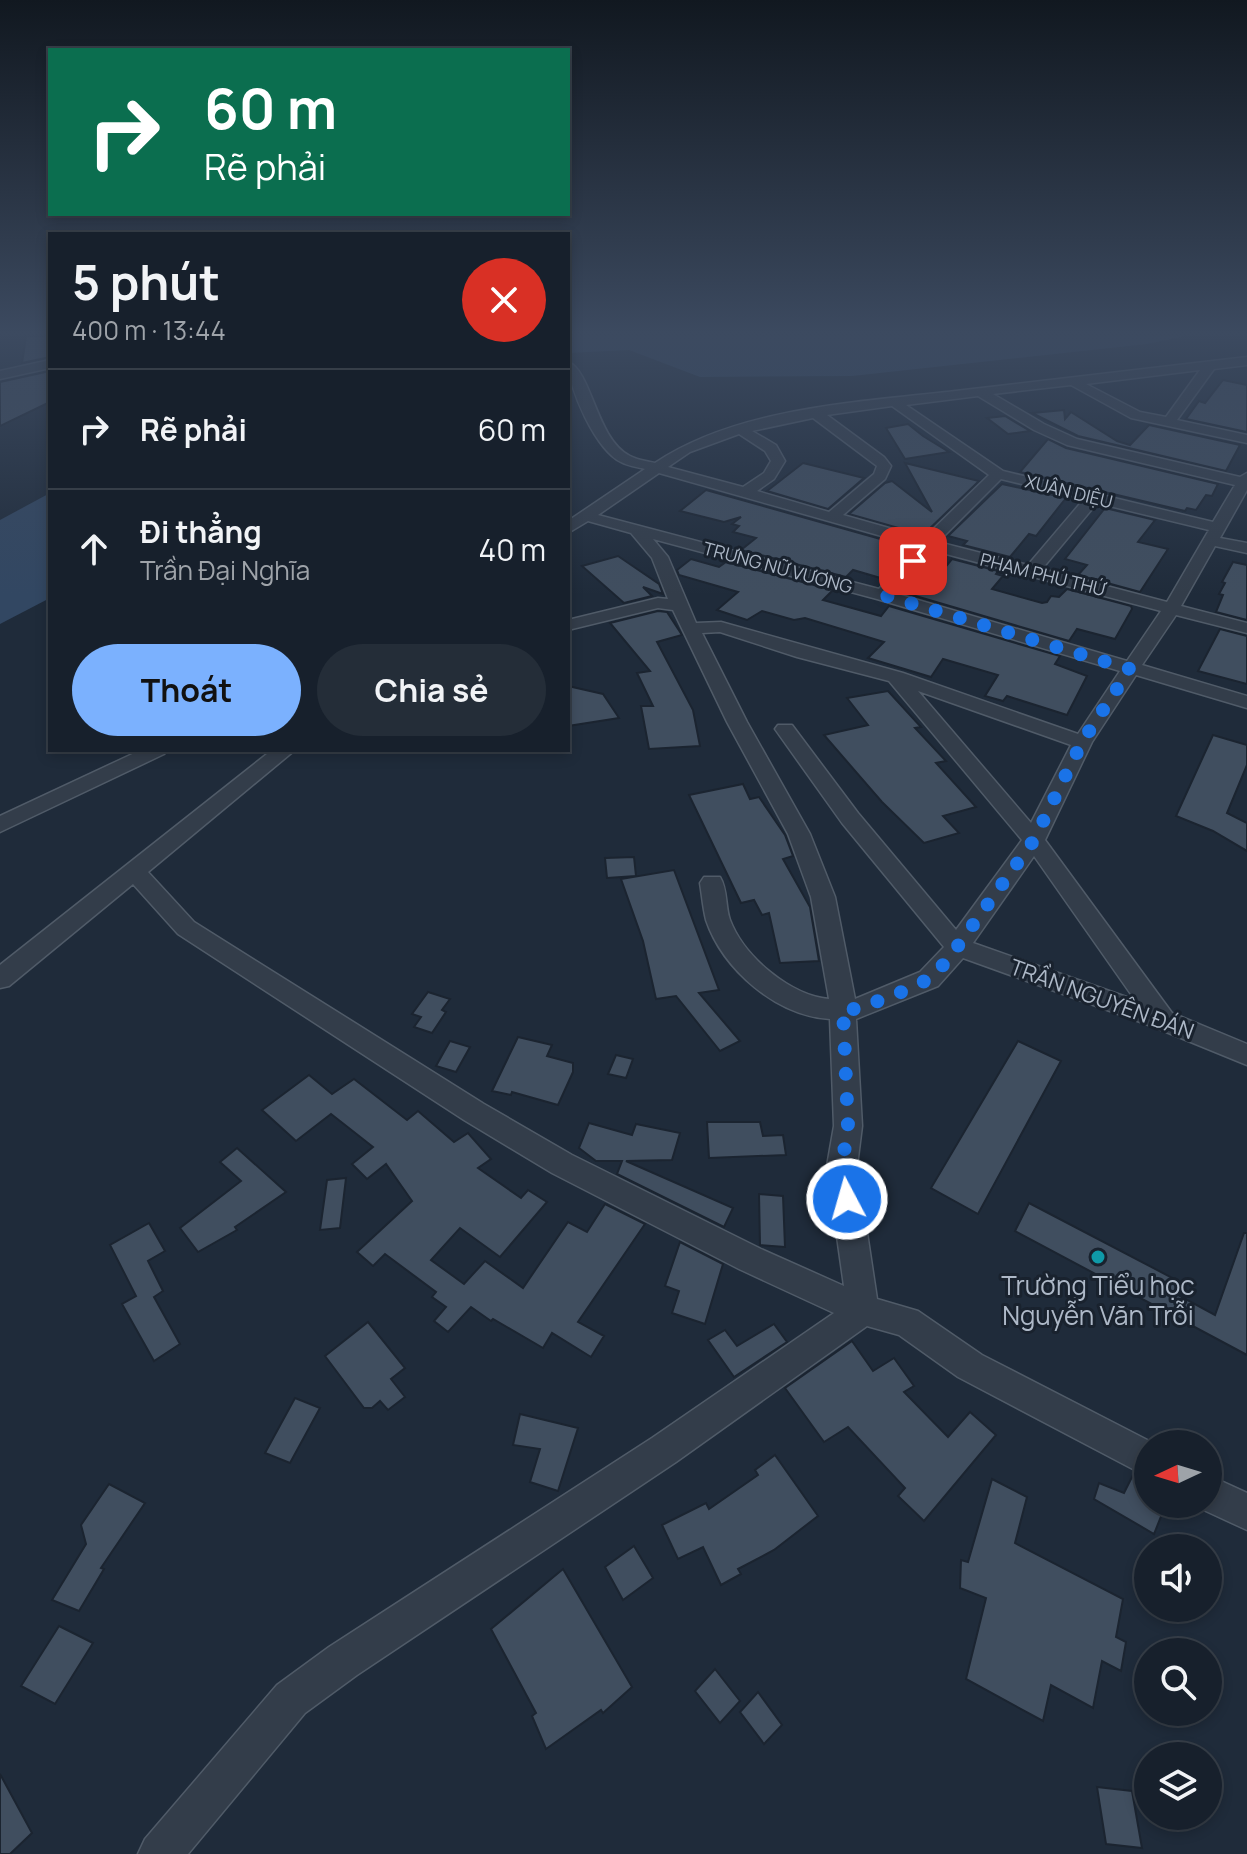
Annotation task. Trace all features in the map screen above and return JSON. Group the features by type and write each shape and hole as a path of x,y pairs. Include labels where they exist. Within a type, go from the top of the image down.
{"street":[{"path":"597,423 616,454 655,468"},
{"path":"570,527 685,449 740,429 773,423"},
{"path":"828,423 884,466 880,476 833,516"},
{"name":"XUÂN DIỆU","path":"924,423 998,474 1094,497 1212,533 1247,548"},
{"path":"712,883 718,919 742,960 766,983 791,1000 825,1009 857,1009 929,979 952,954 1034,840 1082,742 1172,607 1245,480 1072,442 1031,423"},
{"path":"1171,423 1247,439"},
{"path":"740,429 771,448 778,461 768,477 744,493"},
{"name":"PHẠM PHÚ THỨ","path":"655,468 927,544 1247,628"},
{"path":"883,595 927,544 998,474"},
{"path":"1032,571 1094,497"},
{"name":"TRƯNG NỮ VƯƠNG","path":"585,516 883,595 1247,702"},
{"path":"636,529 660,557 685,616 811,862 823,897 843,1009 848,1126 842,1166 863,1310"},
{"path":"570,625 658,603 685,616 803,653 896,677 1082,742"},
{"path":"896,677 1034,840 1163,1020"},
{"path":"785,729 952,954"},
{"path":"0,825 153,752"},
{"path":"0,979 283,752"},
{"path":"134,871 186,928 474,1112 562,1164 750,1259 863,1310 907,1322 970,1366 1134,1452"},
{"name":"TRẦN NGUYÊN ĐÁN","path":"952,954 1163,1020 1247,1055"},
{"path":"160,1854 291,1699 343,1661 652,1458 863,1310"},
{"path":"1222,1500 1247,1512"}],"water":[{"path":"48,494 48,599 0,624 0,520"}],"building":[{"path":"993,423 1016,423 1030,431 1008,434"},
{"path":"1051,423 1088,423 1117,441 1130,445 1149,425 1240,445 1226,471 1078,436"},
{"path":"1203,423 1247,423 1247,432"},
{"path":"908,424 949,452 905,459 886,428"},
{"path":"1048,439 1066,448 1218,484 1212,496 1206,495 1196,510 1187,508 1185,511 1020,472"},
{"path":"803,463 864,478 828,509 767,491"},
{"path":"905,463 979,481 923,535 849,514 885,483 892,481 932,512"},
{"path":"1002,484 1066,498 1036,536 1029,534 1010,557 963,545 967,541 948,536"},
{"path":"706,490 909,547 892,563 897,564 884,579 853,570 846,577 741,550 756,538 733,532 739,526 732,524 741,517 724,522 680,511"},
{"path":"1105,508 1155,520 1138,542 1168,549 1140,592 1078,575 1087,565 1065,559"},
{"path":"618,556 659,584 663,594 643,587 652,596 624,603 582,566"},
{"path":"691,559 719,567 726,562 833,590 823,600 881,616 889,606 1060,656 1055,664 1087,676 1067,715 1007,696 1003,701 985,696 998,675 943,659 931,677 868,658 884,642 805,618 794,620 762,611 747,620 717,610 738,592 679,575 677,570"},
{"path":"952,559 998,571 996,574 1003,576 992,589 1042,603 1051,596 1059,597 1067,589 1131,606 1132,609 1115,639 1077,629 1069,641 902,592 918,570 939,575"},
{"path":"1233,562 1247,565 1247,620 1216,612 1223,595 1219,594 1225,583 1222,582"},
{"path":"658,611 667,612 682,635 657,642 693,710 700,746 649,749 641,706 653,706 637,673 650,671 610,623"},
{"path":"1220,629 1247,636 1247,684 1198,671"},
{"path":"570,686 603,694 619,718 570,726"},
{"path":"888,691 921,727 915,728 946,761 936,763 976,807 943,816 959,833 924,843 882,802 824,735 868,725 847,698"},
{"path":"1213,735 1247,745 1247,765 1227,813 1247,823 1247,851 1213,831 1176,816"},
{"path":"743,784 750,799 759,797 785,835 793,856 783,859 810,907 819,961 780,963 769,913 762,915 754,900 741,903 689,795"},
{"path":"634,857 636,876 607,878 605,858"},
{"path":"674,870 719,990 699,993 740,1041 720,1051 676,996 656,999 643,941 621,879"},
{"path":"428,992 450,999 442,1010 446,1012 432,1033 414,1027 421,1017 412,1014"},
{"path":"518,1037 552,1045 547,1056 573,1063 573,1072 558,1105 512,1092 511,1095 492,1091"},
{"path":"450,1041 470,1047 456,1072 436,1066"},
{"path":"1018,1041 1061,1061 978,1214 931,1188"},
{"path":"616,1055 633,1059 626,1078 608,1074"},
{"path":"309,1075 332,1094 354,1079 407,1120 418,1111 454,1142 468,1133 491,1159 478,1168 521,1198 528,1190 547,1202 500,1257 460,1228 431,1260 464,1284 485,1261 523,1288 568,1222 587,1232 605,1204 645,1224 578,1322 604,1336 591,1357 552,1333 543,1348 471,1307 448,1332 434,1321 446,1307 432,1297 436,1292 385,1254 373,1266 357,1252 412,1201 386,1164 367,1179 352,1164 373,1147 331,1114 296,1141 262,1110"},
{"path":"707,1122 760,1122 763,1136 783,1135 786,1155 709,1158"},
{"path":"589,1123 632,1135 636,1124 680,1133 672,1160 626,1161 733,1208 724,1227 617,1174 622,1161 596,1161 579,1148"},
{"path":"237,1148 286,1192 235,1227 237,1230 198,1252 180,1228 241,1181 220,1162"},
{"path":"346,1178 340,1228 320,1230 327,1180"},
{"path":"759,1194 783,1196 785,1247 760,1245"},
{"name":"Trường Tiểu học Nguyễn Văn Trỗi","path":"1029,1203 1182,1283 1178,1295 1215,1315 1244,1233 1247,1233 1247,1355 1015,1231"},
{"path":"149,1223 165,1251 148,1261 163,1291 154,1297 180,1344 154,1361 122,1304 136,1296 110,1245"},
{"path":"680,1242 723,1264 705,1324 672,1313 679,1291 665,1286"},
{"path":"368,1322 405,1368 391,1379 405,1397 388,1410 380,1401 372,1408 364,1408 325,1356"},
{"path":"774,1324 787,1342 734,1377 708,1340 725,1330 737,1346"},
{"path":"852,1341 873,1371 894,1358 914,1386 904,1392 948,1437 970,1412 996,1435 924,1521 898,1496 905,1488 848,1427 824,1442 785,1388"},
{"path":"295,1398 320,1408 290,1463 265,1453"},
{"path":"520,1414 578,1428 558,1491 530,1482 540,1449 513,1445"},
{"path":"775,1455 818,1516 774,1550 738,1569 741,1574 721,1585 703,1547 678,1559 662,1525 706,1503 709,1509 758,1475 755,1470"},
{"path":"1134,1473 1134,1518 1160,1518 1154,1534 1094,1499 1099,1483 1124,1493"},
{"path":"992,1479 1027,1497 1015,1543 1123,1599 1116,1637 1126,1642 1121,1671 1102,1661 1093,1708 1051,1685 1043,1721 966,1679 986,1598 960,1588 961,1560 968,1562"},
{"path":"109,1484 145,1503 101,1568 104,1569 79,1611 52,1600 86,1544 81,1525"},
{"path":"634,1546 653,1578 623,1600 605,1567"},
{"path":"563,1569 632,1687 603,1713 601,1710 546,1749 532,1716 536,1713 491,1629"},
{"path":"59,1626 93,1643 55,1704 21,1686"},
{"path":"715,1669 740,1701 720,1723 695,1691"},
{"path":"758,1692 782,1725 764,1744 740,1712"},
{"path":"0,1774 32,1833 10,1854 0,1854"},
{"path":"1097,1787 1132,1791 1134,1830 1139,1830 1142,1848 1106,1844"}],"place":[{"name":"Trường Tiểu học Nguyễn Văn Trỗi","path":"1098,1257"}],"route":[{"path":"847,1199 842,1166 848,1126 843,1009 857,1009 904,991 929,979 947,961 1034,840 1082,742 1130,669 883,595 913,561"}]}
